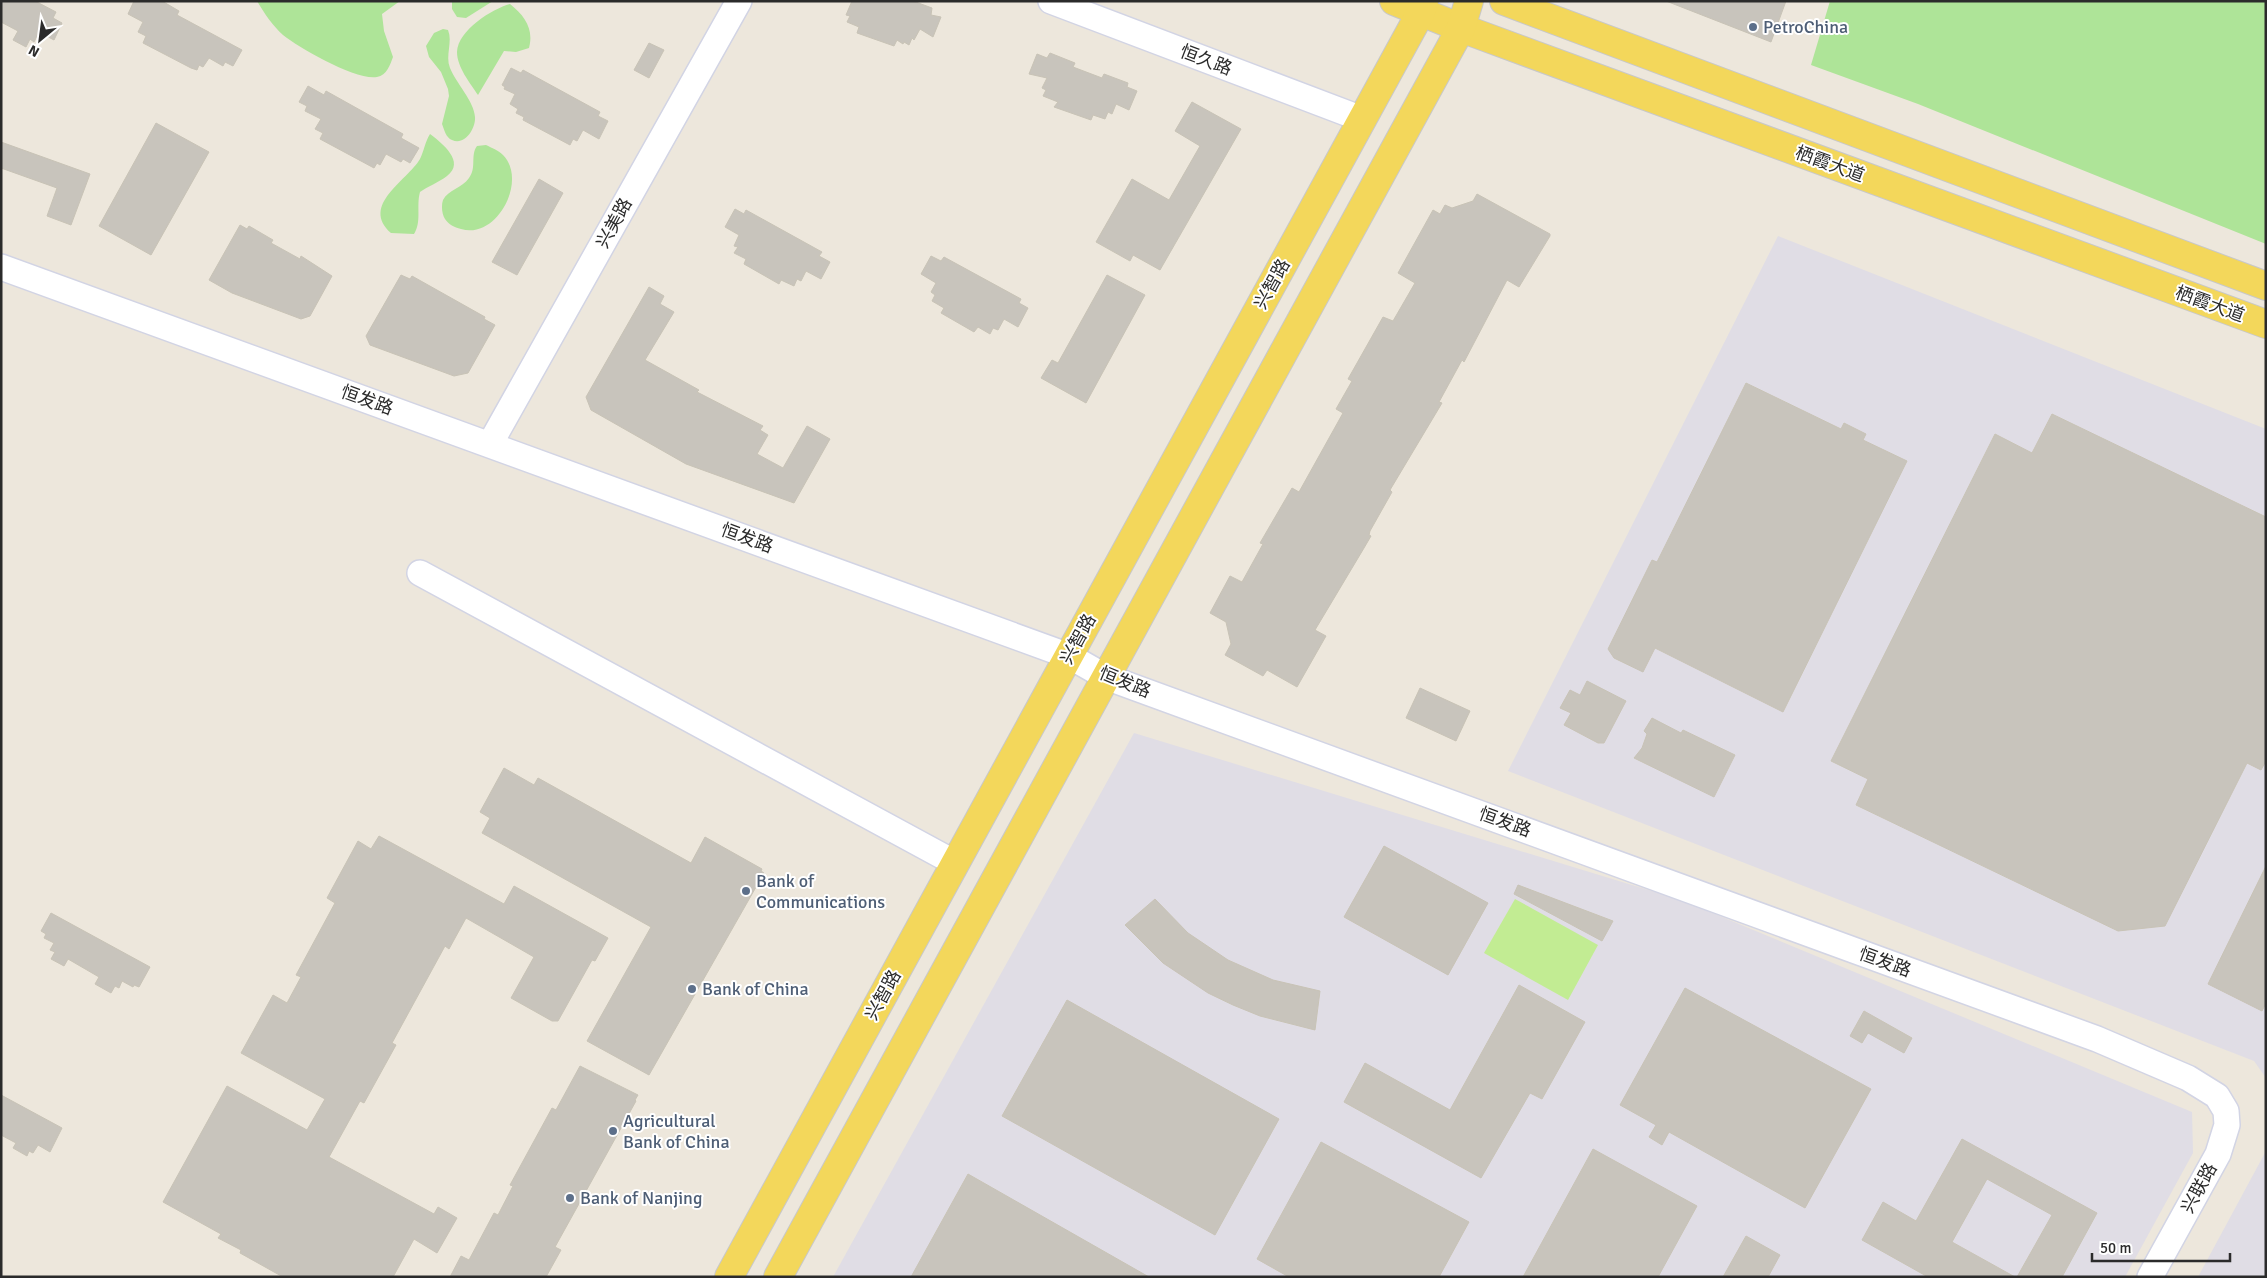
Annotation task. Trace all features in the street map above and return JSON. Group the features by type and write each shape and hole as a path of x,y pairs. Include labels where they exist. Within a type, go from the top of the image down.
{"main road":[{"name":"栖霞大道","path":"1394,1 1423,6 1461,28 2266,324"},
{"path":"778,1277 1461,28 1469,1"},
{"name":"栖霞大道","path":"1504,1 2266,286"},
{"name":"兴智路","path":"729,1277 1423,6"}],"street":[{"name":"兴美路","path":"490,444 739,1"},
{"name":"恒久路","path":"1051,1 1362,119"},
{"name":"恒发路","path":"1,267 1069,656 1106,677 2097,1040 2188,1078 2218,1096"},
{"path":"420,573 955,863"},
{"name":"兴联路","path":"2150,1277 2218,1154 2228,1125 2226,1111 2218,1096"}],"shaded area":[{"path":"1778,236 2266,429 2266,1078 2254,1061 1508,771"},
{"path":"1134,733 1681,900 2192,1112 2193,1153 2125,1277 833,1277"},
{"path":"2266,1151 2266,1277 2198,1277"}],"green space":[{"path":"257,1 400,1 382,14 384,31 393,57 386,72 377,77 356,74 302,48 276,28"},
{"path":"452,1 493,1 466,18 457,17 452,9"},
{"path":"1830,1 2266,1 2266,244 1918,104 1811,65"},
{"path":"510,4 527,23 530,35 529,48 516,52 504,51 478,95 464,75 459,63 457,52 459,44 469,28 494,11"},
{"path":"443,29 448,30 450,39 448,58 450,68 472,105 475,117 474,126 469,135 457,141 448,137 442,124 449,96 448,89 441,72 429,57 426,46 434,33"},
{"path":"430,134 450,153 454,165 452,171 420,192 418,224 414,234 391,233 383,223 381,213 383,203 420,159"},
{"path":"486,145 501,153 510,166 512,179 505,206 497,217 486,226 474,230 452,226 444,217 443,200 469,178 473,170 474,153 477,146"},
{"path":"1515,899 1598,945 1568,1000 1484,953"}],"building":[{"path":"1,1 35,1 56,12 53,18 62,23 54,40 39,32 34,42 30,39 26,47 13,40 18,31 1,22"},
{"path":"134,1 162,1 179,11 177,15 242,50 233,66 225,62 223,66 209,58 203,67 199,65 197,70 191,68 143,43 146,36 138,32 143,22 128,14"},
{"path":"852,1 913,1 932,8 931,15 941,17 933,37 920,29 909,45 897,40 894,46 857,33 859,27 847,22 850,16 846,15"},
{"name":"PetroChina","path":"1666,1 1786,1 1771,42"},
{"path":"649,43 664,50 649,78 634,70"},
{"path":"1050,53 1075,63 1073,67 1102,78 1104,74 1128,83 1127,87 1137,91 1129,110 1116,104 1112,114 1108,112 1105,119 1093,115 1091,120 1054,107 1058,102 1043,96 1046,90 1042,88 1047,78 1029,74 1037,54 1047,58"},
{"path":"511,68 521,73 523,70 600,112 598,116 608,121 599,139 583,130 577,141 573,139 570,145 523,120 524,117 516,113 518,109 510,104 515,94 504,89 505,87 502,85"},
{"path":"308,86 324,95 326,91 403,134 401,138 419,148 410,163 403,159 401,162 386,154 380,165 377,163 374,168 320,139 323,133 315,129 321,119 305,111 307,106 299,102"},
{"path":"1192,102 1241,129 1160,270 1133,255 1130,261 1096,242 1132,179 1169,200 1200,146 1175,131"},
{"path":"156,123 209,152 151,255 99,226"},
{"path":"1,142 90,174 71,225 47,216 57,188 1,168"},
{"path":"539,179 563,193 517,275 492,262"},
{"path":"1477,194 1550,234 1550,236 1519,287 1507,280 1464,362 1462,360 1439,402 1442,403 1390,490 1392,492 1370,531 1369,535 1371,536 1315,630 1326,636 1297,687 1267,670 1263,676 1225,655 1231,644 1226,622 1210,613 1230,576 1242,582 1263,544 1260,543 1292,488 1299,492 1343,413 1336,409 1352,381 1348,379 1383,317 1393,321 1415,283 1398,273 1433,210 1440,214 1445,205 1452,208 1473,201"},
{"path":"735,209 744,214 746,210 822,252 819,256 830,262 821,279 806,271 801,281 797,279 794,286 781,280 779,284 744,264 746,259 734,253 738,247 734,246 739,235 725,227"},
{"path":"240,225 247,229 249,226 273,240 271,243 300,259 301,256 332,276 310,316 301,319 232,293 209,280"},
{"path":"931,256 941,261 944,257 1021,299 1019,303 1028,308 1018,327 1004,319 998,330 993,328 990,334 978,327 974,332 941,313 944,308 932,301 935,295 931,292 936,283 921,274"},
{"path":"401,275 410,279 412,276 485,317 484,319 495,325 468,373 454,376 370,345 366,336"},
{"path":"1107,275 1145,295 1086,403 1041,378 1052,360 1058,363"},
{"path":"649,287 664,296 660,304 674,312 645,360 699,390 697,392 763,426 760,430 768,435 757,454 783,468 807,426 830,439 794,503 686,464 591,410 586,397"},
{"path":"1746,383 1841,429 1844,423 1866,434 1863,440 1907,461 1783,712 1655,648 1643,672 1614,658 1608,649 1652,560 1657,562"},
{"path":"2052,414 2266,517 2266,761 2261,770 2247,763 2165,926 2118,931 1856,805 1868,779 1831,761 1995,434 2032,453"},
{"path":"1587,681 1626,701 1604,743 1598,743 1564,725 1571,713 1560,708 1570,690 1580,695"},
{"path":"1420,688 1470,711 1456,741 1406,718"},
{"path":"1652,718 1681,733 1683,730 1735,755 1714,797 1634,758 1642,748 1647,734 1644,731"},
{"path":"504,768 534,785 538,778 691,863 705,837 762,869 761,871 764,873 649,1075 587,1041 651,927 482,833 490,818 480,812"},
{"path":"379,836 504,904 514,886 608,938 595,961 592,960 558,1021 552,1021 511,998 534,957 466,918 449,949 445,946 392,1043 396,1045 364,1103 360,1101 329,1157 434,1214 438,1207 457,1218 437,1253 414,1239 393,1277 283,1277 240,1253 241,1250 218,1238 221,1234 163,1202 227,1086 307,1130 325,1099 241,1053 273,995 287,1003 301,977 296,975 335,903 327,898 358,841 371,849"},
{"path":"1384,846 1488,903 1448,975 1344,917"},
{"path":"2266,866 2266,1003 2262,1011 2208,984"},
{"path":"1518,885 1613,921 1602,941 1514,894"},
{"path":"1155,899 1188,933 1228,960 1273,980 1320,991 1315,1030 1260,1016 1233,1005 1208,993 1163,963 1125,925"},
{"path":"51,913 150,967 139,987 134,985 133,987 122,981 119,988 115,986 111,993 95,984 99,977 68,959 64,966 51,959 55,952 50,950 54,943 44,938 46,934 41,931"},
{"path":"1519,985 1585,1022 1542,1099 1530,1093 1481,1178 1344,1102 1365,1063 1450,1110"},
{"path":"1685,988 1871,1089 1805,1208 1669,1132 1662,1145 1649,1137 1656,1125 1620,1105"},
{"path":"1067,1000 1279,1119 1215,1235 1002,1116"},
{"path":"1864,1011 1912,1038 1904,1053 1868,1033 1862,1043 1850,1036"},
{"path":"580,1066 638,1095 555,1247 561,1250 546,1277 450,1277 461,1256 469,1260 494,1213 498,1215 513,1186 510,1185 552,1108 556,1110"},
{"path":"1,1095 62,1128 50,1152 38,1145 33,1153 29,1151 27,1156 13,1148 16,1143 1,1135"},
{"path":"1962,1139 2097,1213 2062,1277 2017,1277 2052,1215 1987,1179 1952,1242 2015,1277 1928,1277 1862,1240 1883,1202 1916,1221"},
{"path":"1321,1142 1469,1222 1439,1277 1289,1277 1257,1259"},
{"path":"1593,1149 1697,1206 1658,1277 1523,1277"},
{"path":"968,1174 1149,1277 911,1277"},
{"path":"1746,1236 1780,1255 1768,1277 1723,1277"}],"place":[{"name":"PetroChina","path":"1753,27"},
{"name":"Bank of Communications","path":"746,891"},
{"name":"Bank of China","path":"692,989"},
{"name":"Agricultural Bank of China","path":"613,1131"},
{"name":"Bank of Nanjing","path":"570,1198"}]}
